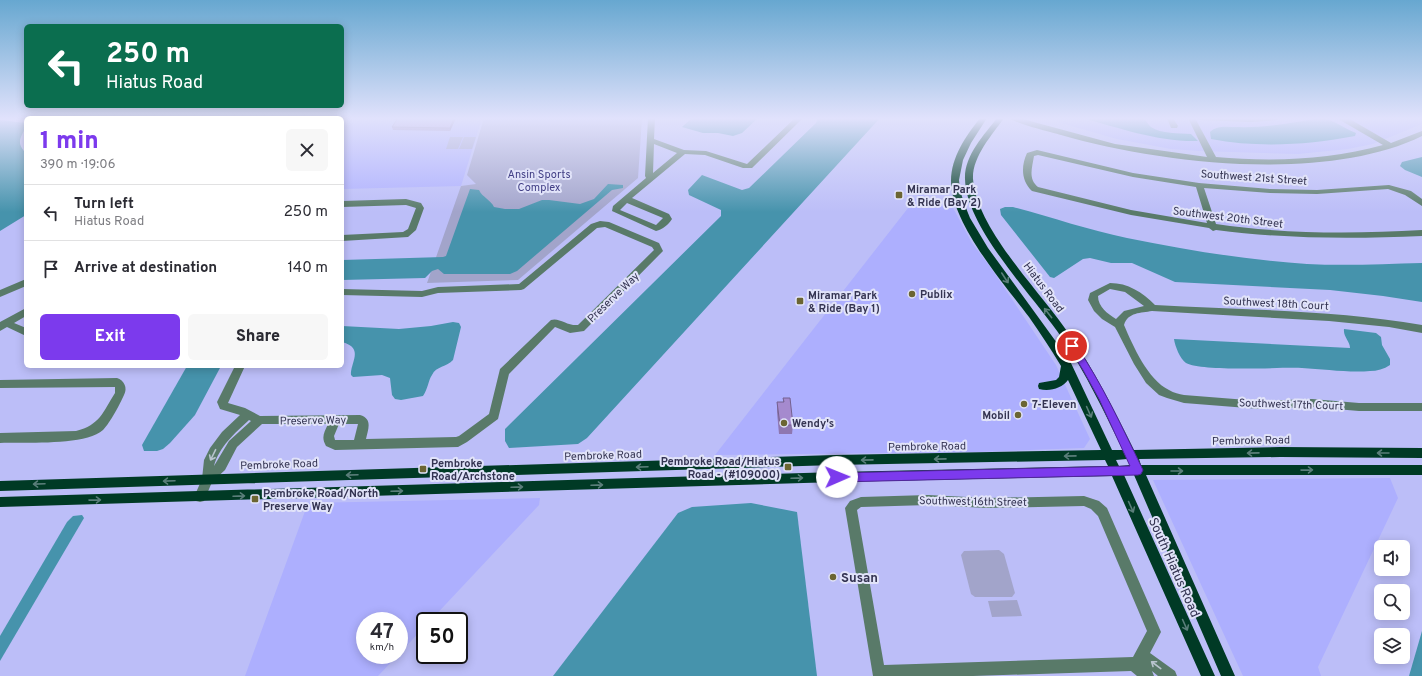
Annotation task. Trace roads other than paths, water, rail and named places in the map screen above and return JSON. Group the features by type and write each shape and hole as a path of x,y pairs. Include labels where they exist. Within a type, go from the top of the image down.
{"main road":[{"path":"963,150 956,175 956,189 960,206 1010,287 1024,304 1066,364 1082,396 1115,471"},
{"name":"Hiatus Road","path":"977,150 975,153 969,178 975,207 998,247 1065,335 1086,367 1138,470"},
{"path":"974,230 987,229"},
{"path":"1043,386 1059,384 1064,378 1066,364"},
{"name":"Pembroke Road","path":"0,486 835,460 1280,452 1422,454"},
{"path":"835,460 837,477"},
{"path":"558,486 561,469"},
{"path":"0,502 837,477 1138,470 1422,470"},
{"name":"South Hiatus Road","path":"1138,470 1228,676"},
{"name":"South Hiatus Road","path":"1115,471 1208,676"}],"street":[{"path":"650,150 649,176 651,178"},
{"path":"676,150 683,152 704,153 744,166 749,166 766,150"},
{"path":"1131,150 1198,160 1259,162 1321,159 1371,150"},
{"path":"1165,150 1198,155 1213,160"},
{"path":"1208,150 1213,160"},
{"path":"626,199 666,216 668,219 659,227 656,228 616,211 616,208 626,199 651,178 683,152"},
{"name":"Southwest 21st Street","path":"1035,189 1029,185 1027,180 1030,155 1037,152 1133,175 1199,185 1270,191 1335,192 1390,187 1408,193 1422,203"},
{"path":"1199,185 1213,228"},
{"name":"Southwest 20th Street","path":"1035,189 1084,203 1142,216 1213,228 1272,234 1348,237 1422,233"},
{"path":"344,204 406,202 418,205 420,208 412,230 405,235 344,238"},
{"name":"Preserve Way","path":"239,368 222,402 224,406 241,411 259,420 360,419 364,422 359,444 458,442 494,416 504,372 554,322 570,329 576,330 581,328 659,252 656,245 606,224 600,224 594,226 521,287 438,290 422,294 344,292"},
{"path":"0,294 24,283"},
{"path":"1119,325 1108,319 1095,306 1093,295 1109,286 1115,286 1125,289 1140,297 1152,308"},
{"name":"Southwest 18th Court","path":"1119,325 1122,316 1129,311 1152,308 1329,318 1389,323 1422,329"},
{"path":"3,325 24,313"},
{"path":"3,325 24,331"},
{"name":"Southwest 17th Court","path":"1119,325 1150,380 1162,392 1184,399 1260,405 1312,403 1359,407 1422,407"},
{"path":"0,384 117,382 120,386 120,393 100,426 91,432 76,436 0,438"},
{"path":"208,479 207,472 211,459 227,434 247,415"},
{"path":"335,419 328,436 330,443 359,444"},
{"path":"200,497 208,479 221,467 233,444 259,420"},
{"path":"227,434 239,439"},
{"name":"Southwest 16th Street","path":"928,500 988,503 1084,501 1095,505 1103,512 1154,632 1138,660 878,672 851,510 852,506 861,502 928,500"},
{"path":"1138,660 1147,676"},
{"path":"1138,660 1170,676"}],"place":[{"name":"Miramar Park & Ride (Bay 2)","path":"899,195"},
{"name":"Publix","path":"912,294"},
{"name":"Miramar Park & Ride (Bay 1)","path":"800,301"},
{"name":"7-Eleven","path":"1024,404"},
{"name":"Mobil","path":"1018,415"},
{"name":"Wendy's","path":"784,423"},
{"name":"Pembroke Road/Hiatus Road - (#109000)","path":"788,467"},
{"name":"Pembroke Road/Archstone","path":"423,469"},
{"name":"Pembroke Road/North Preserve Way","path":"255,499"},
{"name":"Susan","path":"833,577"}],"park label":[{"name":"Ansin Sports Complex","path":"539,180"}]}
